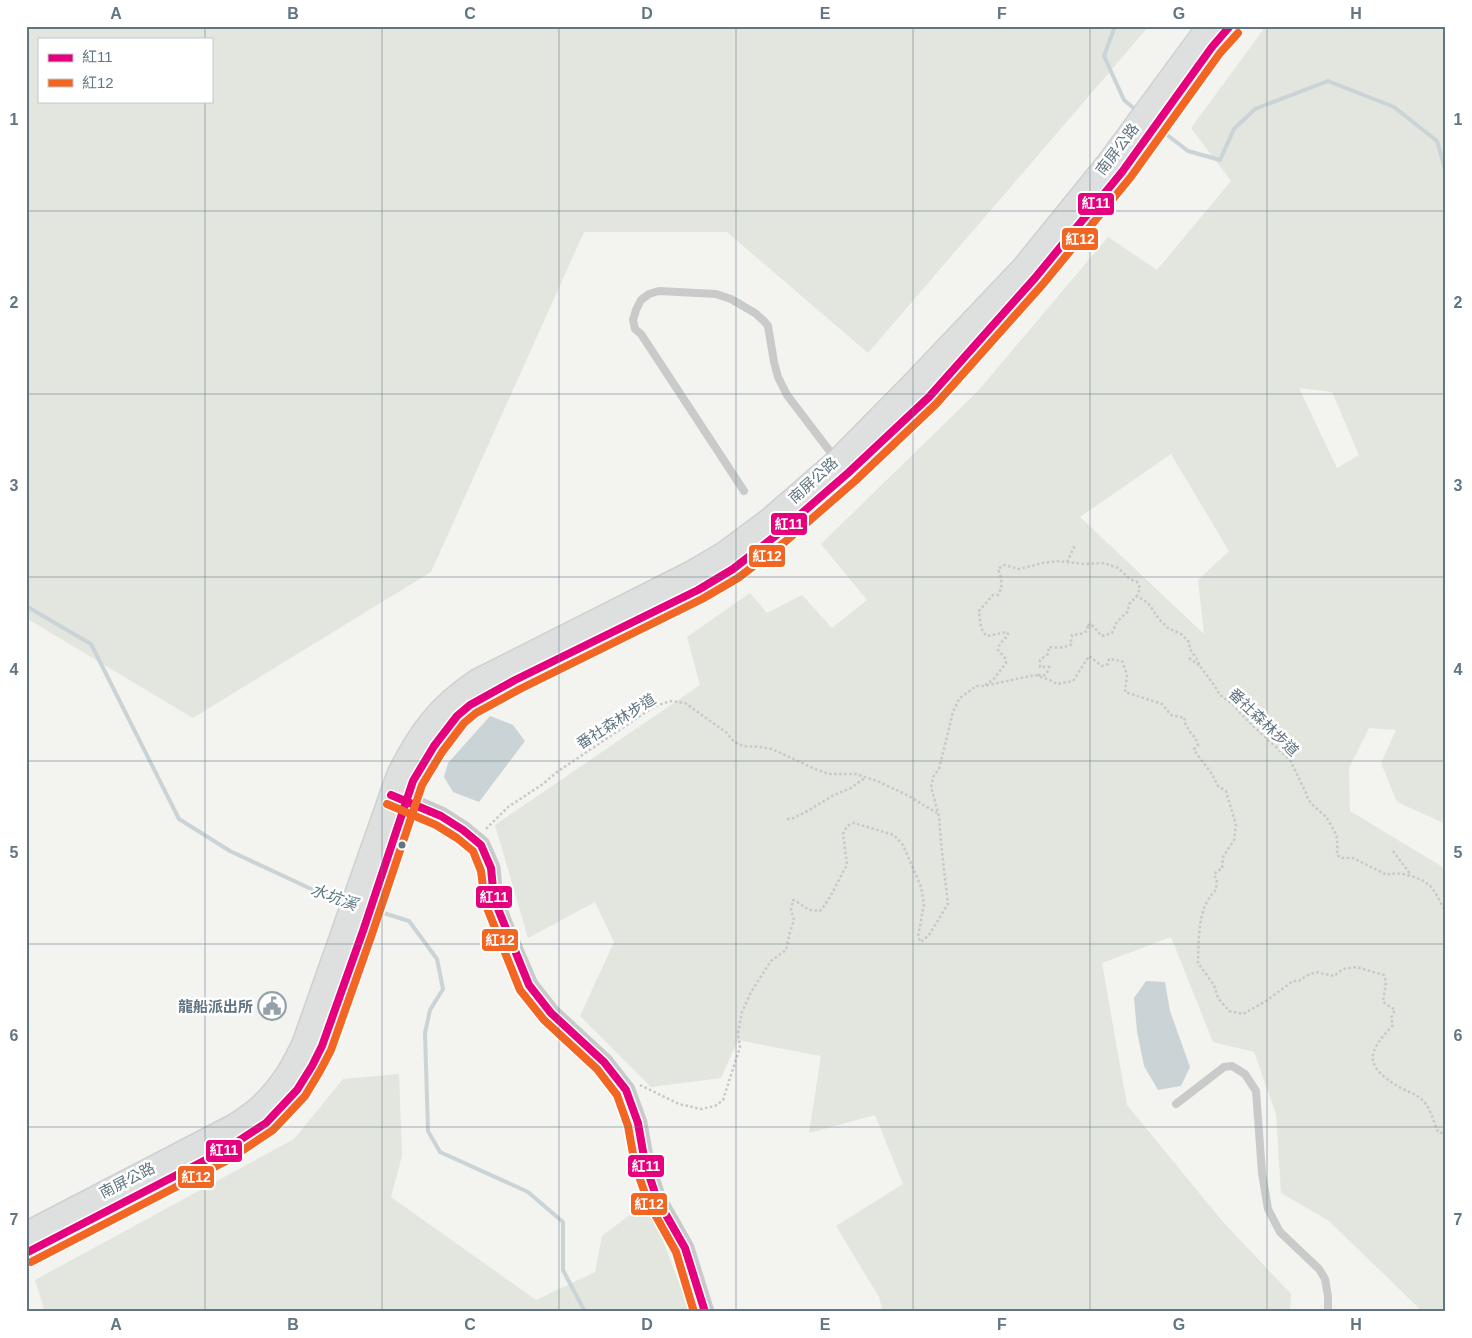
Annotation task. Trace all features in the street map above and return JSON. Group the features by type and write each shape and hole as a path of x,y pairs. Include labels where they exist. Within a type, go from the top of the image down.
{"main road":[{"name":"南屏公路","path":"842,467 913,383 1022,267 1108,162 1208,26"},
{"name":"南屏公路","path":"26,1233 234,1125 254,1111 285,1076 326,1006 399,798 398,774 418,737 445,704 458,692 500,668 691,572 725,552 842,467 929,397 1035,278 1122,172 1212,47 1230,26"},
{"name":"南屏公路","path":"26,1253 222,1151 266,1123 297,1090 312,1066 322,1046 326,1006"}],"street":[{"path":"399,798 441,816 481,845 491,868 494,898 529,986 551,1013 604,1062 626,1090 638,1123 645,1164 657,1199 685,1248 705,1312"}],"lane":[{"path":"744,491 641,334 635,329 633,320 636,310 641,300 649,294 659,291 716,294 731,299 756,313 768,326 778,377 787,395 842,467"},
{"path":"1176,1104 1224,1067 1232,1066 1245,1074 1256,1092 1262,1173 1268,1209 1280,1232 1318,1268 1325,1280 1328,1312"}],"path":[{"path":"1067,562 1075,545"},
{"name":"番社森林步道","path":"984,686 993,680 1006,663 1005,658 998,650 999,644 1006,638 1007,632 984,635 979,611 982,605 993,595 998,595 1001,589 1001,575 998,569 1004,566 1019,569 1058,561 1085,564 1104,563 1118,568 1130,579 1137,582 1140,588 1137,596 1148,602 1159,619 1168,628 1181,634 1189,642 1190,649 1220,695 1232,704 1290,760 1306,793 1306,798 1327,818 1336,835 1338,855 1342,858 1353,858 1387,875 1393,872 1412,876"},
{"path":"1036,675 1044,674 1048,671 1048,667 1040,667 1040,660 1048,654 1049,647 1064,648 1071,646 1072,635 1082,634 1088,628 1086,626 1091,624 1102,636 1112,633 1118,622 1128,611 1129,604 1137,596"},
{"path":"1036,675 1058,684 1073,681 1089,656 1102,666 1108,664 1109,659 1122,661 1128,674 1125,692 1162,704 1172,715 1185,718 1184,721 1198,746 1194,750 1212,774 1218,786 1226,791 1236,825 1234,840 1223,857 1222,869 1214,875 1217,880 1216,890 1210,896 1202,912 1199,937 1198,963 1214,985 1218,998 1229,1011 1243,1014 1266,1001 1293,981 1299,981 1316,972 1334,976 1343,969 1356,967 1384,975 1386,982 1383,1002 1395,1010 1391,1018 1393,1025 1377,1044 1373,1051 1372,1060 1376,1069 1399,1087 1420,1097 1427,1105 1438,1132 1446,1134"},
{"name":"番社森林步道","path":"1189,658 1200,666"},
{"name":"番社森林步道","path":"637,1084 679,1104 701,1109 715,1106 723,1100 740,1047 738,1033 742,1012 748,998 771,961 786,950 794,920 791,910 793,900 809,910 820,910 829,900 838,879 847,865 843,834 847,826 854,823 877,829 894,835 903,845 921,887 924,904 918,936 921,942 930,935 948,904 940,843 939,816 931,787 933,777 939,769 953,712 960,700 976,686 1036,675"},
{"name":"番社森林步道","path":"475,840 508,807 543,784 557,772 655,706 671,701 684,704 727,732 734,742 743,746 772,749 829,774 856,774 866,777 907,795 938,813 939,816"},
{"path":"787,819 804,813 834,795 851,788 866,777"},
{"path":"1393,851 1412,876 1431,887 1446,913"}],"shaded area":[{"path":"26,26 1149,26 868,353 727,232 584,232 431,572 193,718 26,618"},
{"path":"1266,26 1446,26 1446,824 1397,802 1381,763 1396,730 1369,728 1349,768 1350,811 1446,869 1446,1312 1423,1312 1329,1221 1281,1193 1276,1114 1254,1052 1213,1042 1171,937 1102,963 1127,1105 1223,1222 1291,1294 1290,1312 883,1312 879,1297 836,1226 903,1184 875,1115 809,1133 821,1056 738,1040 721,1078 651,1087 580,1016 614,942 595,902 528,938 495,825 700,685 687,637 750,593 767,613 802,595 832,628 867,600 821,544 978,391 1108,237 1157,270 1231,181 1191,128","holes":["1299,388 1332,392 1359,455 1337,468","1171,454 1229,551 1198,580 1204,634 1080,517"]},
{"path":"490,716 513,725 525,741 479,802 453,792 444,777 448,763"},
{"path":"1146,981 1165,982 1170,1011 1190,1067 1181,1086 1158,1090 1144,1066 1137,1031 1134,998"},
{"path":"399,1074 402,1156 391,1197 536,1300 595,1272 602,1236 648,1201 690,1312 57,1312 44,1309 35,1280 294,1139 343,1079"}],"waterway":[{"path":"1115,26 1104,56 1124,100 1136,110"},
{"path":"1162,131 1188,151 1220,160 1234,129 1255,109 1328,81 1394,107 1437,141 1446,172"},
{"name":"水坑溪","path":"26,606 91,644 179,819 230,851 324,895 346,902"},
{"name":"水坑溪","path":"377,911 409,921 437,959 443,989 430,1010 425,1033 428,1131 440,1152 528,1192 563,1222 563,1270 585,1312"}],"transit line":[{"name":"紅11","path":"26,1253 223,1151 266,1123 297,1090 322,1046 413,781 434,746 457,716 470,705 515,680 698,590 733,569 779,533 848,473 929,397 1035,278 1122,172 1212,47 1230,26"},
{"name":"紅12","path":"31,1262 228,1160 273,1130 305,1096 331,1050 422,785 442,752 464,723 476,713 520,689 702,599 738,578 786,541 855,481 936,404 1043,284 1130,178 1220,53 1238,33"},
{"name":"紅11","path":"391,795 441,816 463,830 481,845 491,868 494,899 529,985 551,1013 604,1062 626,1090 638,1123 645,1163 657,1199 685,1248 705,1312"},
{"name":"紅12","path":"387,804 436,825 473,851 481,871 485,903 520,990 544,1020 597,1069 617,1095 628,1126 635,1165 648,1202 676,1252 694,1312"}],"place":[{"name":"龍船派出所","path":"272,1006"}]}
